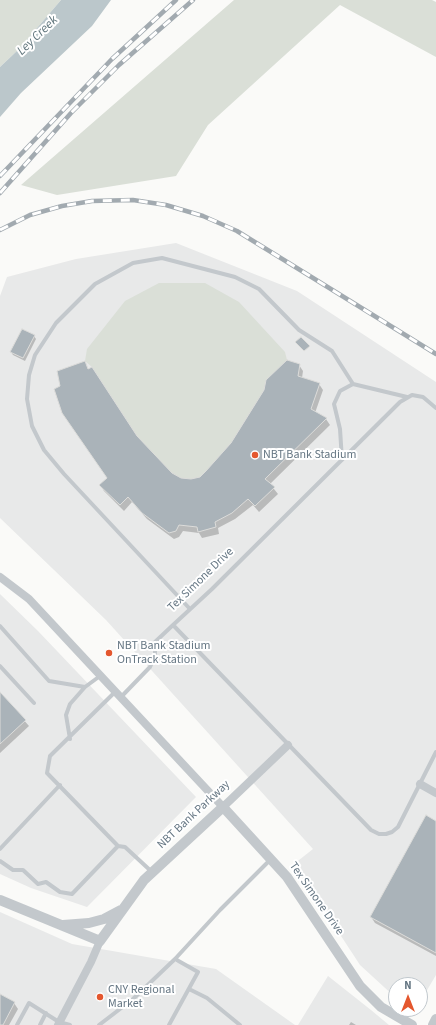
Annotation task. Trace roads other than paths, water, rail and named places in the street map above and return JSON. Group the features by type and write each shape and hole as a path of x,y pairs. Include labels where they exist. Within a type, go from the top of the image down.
{"street":[{"name":"Tex Simone Drive","path":"0,577 29,600 272,858 287,877 360,986 382,1006 412,1025"},
{"name":"NBT Bank Parkway","path":"0,900 100,941 152,873 288,745"},
{"path":"420,784 434,793"},
{"name":"NBT Bank Parkway","path":"61,926 89,923 104,919 123,909"},
{"path":"58,1024 91,962 100,941"},
{"path":"433,1025 436,1019"}],"lane":[{"path":"190,609 64,474 44,450 32,426 27,399 29,375 35,355 56,323 95,284 134,263 162,258 235,277 259,289 299,330 332,351 353,384"},
{"path":"342,460 340,429 334,404 340,391 353,384 406,397 412,395 423,396 436,408"},
{"name":"Tex Simone Drive","path":"406,397 173,625 362,822 379,834 392,832 398,827 420,784"},
{"path":"152,873 125,847 118,846 48,773 50,756 150,667 155,654 155,642 173,625"},
{"path":"0,626 49,681 85,687"},
{"path":"0,666 34,703"},
{"path":"70,739 66,715 70,704 85,687 101,676"},
{"path":"420,784 436,752"},
{"path":"0,849 60,785"},
{"path":"0,861 12,870 23,870 38,884 46,882 60,892 72,894 118,846"},
{"path":"99,1025 133,999 175,959 220,910 272,858"},
{"path":"169,1025 198,972 175,959"},
{"path":"189,989 207,998 240,1025"},
{"path":"17,1025 29,1003 46,1013 58,1024 70,1025"},
{"path":"40,1025 46,1013"}],"water":[{"name":"Ley Creek","path":"61,0 111,0 92,26 21,93 0,117 0,67 19,49"}],"railway":[{"path":"0,176 112,59 176,0"},
{"path":"0,193 71,113 119,65 193,0"},
{"path":"0,230 30,215 62,206 92,201 133,200 166,205 203,216 237,231 436,354"}],"place":[{"name":"NBT Bank Stadium","path":"255,455"},
{"name":"NBT Bank Stadium OnTrack Station","path":"109,653"},
{"name":"CNY Regional Market","path":"100,997"}]}
